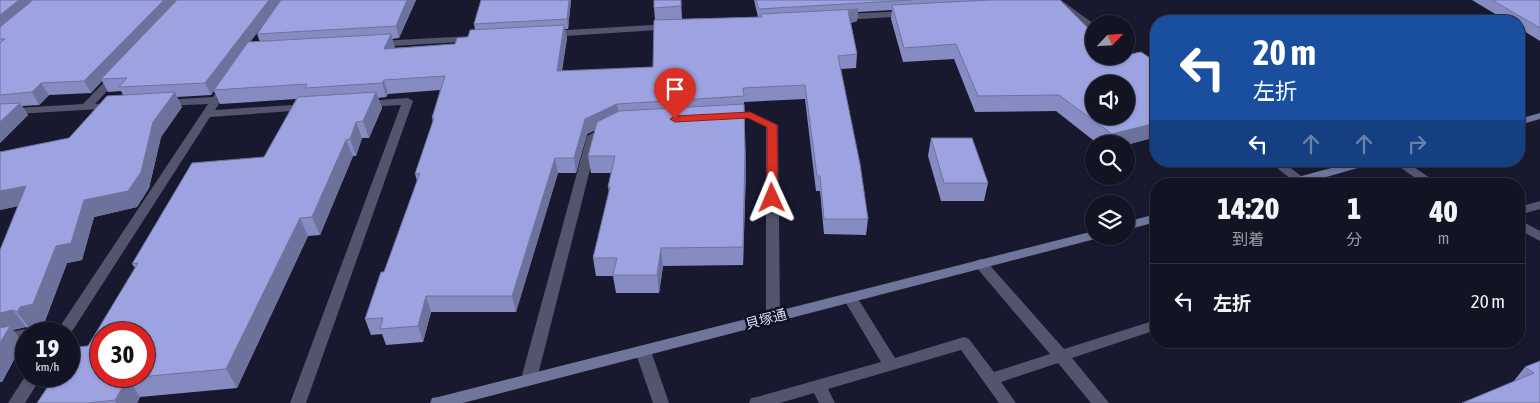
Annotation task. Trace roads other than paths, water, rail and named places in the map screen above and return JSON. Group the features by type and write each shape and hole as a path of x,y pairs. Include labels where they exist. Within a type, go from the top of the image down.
{"street":[{"path":"1044,6 1058,3 1085,22"},
{"path":"833,18 922,13"},
{"path":"536,35 685,26"},
{"path":"368,45 487,38"},
{"path":"1135,60 1150,71"},
{"path":"86,107 126,64"},
{"path":"70,322 232,76"},
{"path":"156,103 215,100"},
{"path":"298,403 408,101 351,104"},
{"path":"0,112 126,105"},
{"path":"207,114 322,106"},
{"path":"712,117 750,115 772,125 773,318"},
{"path":"1525,120 1540,116"},
{"path":"529,380 592,136 618,123"},
{"path":"1282,167 1297,178"},
{"path":"1307,178 1349,167"},
{"path":"1406,167 1424,178"},
{"path":"1525,210 1540,205"},
{"path":"1135,224 1150,220"},
{"path":"1525,228 1540,237"},
{"name":"貝塚通","path":"438,403 1085,237"},
{"path":"981,264 1101,403"},
{"path":"850,298 892,365"},
{"path":"991,379 1150,327"},
{"path":"0,340 15,337"},
{"path":"757,403 964,343 1008,403"},
{"path":"643,352 660,403"},
{"path":"818,386 827,403"},
{"path":"16,403 27,387"}]}
